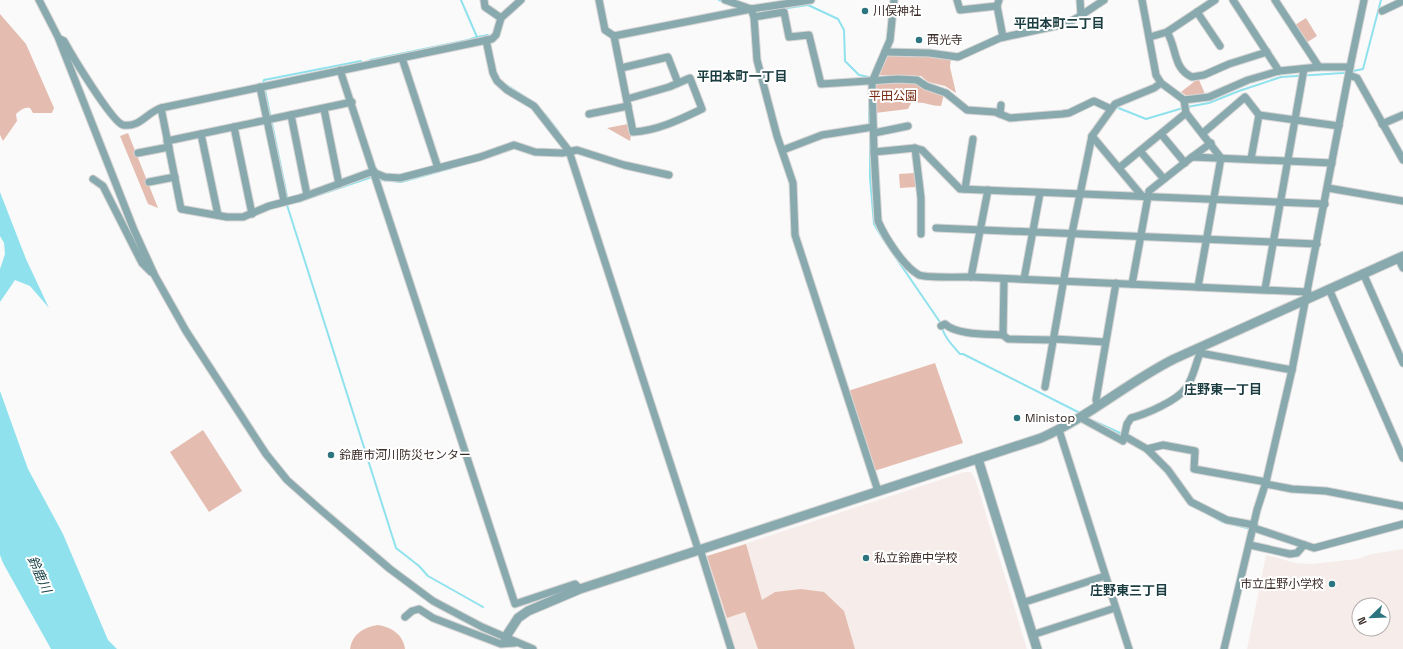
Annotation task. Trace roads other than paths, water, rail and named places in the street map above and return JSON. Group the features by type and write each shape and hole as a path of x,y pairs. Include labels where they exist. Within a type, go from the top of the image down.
{"street":[{"path":"39,0 58,37 134,230 155,276 186,331 224,392 266,454 287,480 390,569 433,601 505,638 533,649"},
{"path":"484,0 485,6 501,18"},
{"path":"58,37 64,41 104,104 122,124 143,121 153,110 161,108 488,40 496,35 501,18 521,0"},
{"path":"589,114 627,102 678,84 690,78 702,109 664,125 633,132 627,102 621,68 614,36 606,30 599,0"},
{"path":"725,0 751,9"},
{"path":"614,36 780,2 811,0"},
{"path":"894,0 892,30 886,52 870,80 872,129 878,221 882,231 898,255 909,267 921,275 1265,289 1307,296"},
{"path":"957,0 960,10 998,3 1003,37"},
{"path":"1080,0 1082,15"},
{"path":"886,52 929,53 958,57 1003,37 1065,24 1082,15 1104,0"},
{"path":"1150,37 1167,32 1215,0"},
{"path":"1233,0 1279,71"},
{"path":"1275,0 1319,67"},
{"path":"1224,649 1266,483 1292,370 1364,0"},
{"path":"1144,1 1156,75 1161,83 1184,101 1185,111 1221,158 1198,286"},
{"path":"1382,11 1403,1"},
{"path":"751,9 754,17 757,60 777,136 793,183 797,242 878,491"},
{"path":"754,17 784,12 789,37 809,35 821,84 870,80 876,81 898,78 917,80 926,86 946,93 967,110 1000,114 1010,118 1069,113 1094,101 1113,107"},
{"path":"1197,12 1220,46"},
{"path":"1167,32 1175,49 1181,70 1192,77 1204,75 1235,62 1267,52"},
{"path":"488,40 493,73 497,81 507,90 534,106 569,151 731,649"},
{"path":"621,68 668,57 678,84"},
{"path":"402,58 438,168"},
{"path":"1184,101 1209,97 1248,80 1279,71 1319,67 1349,71 1357,78 1382,124 1403,158"},
{"path":"1265,289 1304,69"},
{"path":"340,70 352,102 515,604 575,584 580,589"},
{"path":"1045,387 1079,194 1092,136 1113,107 1154,88 1161,83"},
{"path":"260,87 271,120 284,201"},
{"path":"1203,133 1245,97 1259,115 1339,126"},
{"path":"138,153 201,134 352,102"},
{"path":"1000,114 1001,106"},
{"path":"161,108 181,209 227,217 243,217 284,201 307,195 374,172 385,177 400,178 486,155 510,145 517,145 536,152 562,153 577,150 624,165 669,175"},
{"path":"324,109 339,184"},
{"path":"1119,168 1161,134 1185,111"},
{"path":"1251,159 1259,115"},
{"path":"1382,124 1403,115"},
{"path":"291,116 307,195"},
{"path":"783,150 822,135 908,126"},
{"path":"234,127 252,214"},
{"path":"201,134 218,215"},
{"path":"1161,134 1185,162"},
{"path":"1092,136 1145,196"},
{"path":"965,189 973,139"},
{"path":"1132,284 1145,196 1149,191 1185,162 1211,143"},
{"path":"874,152 916,148 922,150 960,189 1325,204"},
{"path":"916,148 921,198 921,234"},
{"path":"1140,151 1164,179"},
{"path":"1192,157 1332,163"},
{"path":"149,182 175,177"},
{"path":"93,179 103,186 142,263 155,276"},
{"path":"1328,188 1403,201"},
{"path":"971,278 988,190"},
{"path":"1024,280 1040,193"},
{"path":"936,228 1317,244"},
{"path":"505,638 518,618 528,611 580,589 978,459 1059,430 1081,418 1153,370 1199,350 1307,296 1329,289 1401,257 1403,268"},
{"path":"1363,273 1403,363"},
{"path":"1003,336 1004,279"},
{"path":"1098,406 1096,400 1116,283"},
{"path":"1329,289 1403,458"},
{"path":"943,325 961,332 1003,336 1008,339 1105,342"},
{"path":"1199,350 1292,370"},
{"path":"1124,439 1131,418 1163,406 1186,388 1199,350"},
{"path":"1081,418 1147,449 1175,478 1191,502 1227,520 1302,548 1314,548 1403,524"},
{"path":"1059,430 1129,649"},
{"path":"1147,449 1163,445 1195,451 1194,469 1292,489 1326,491 1403,506"},
{"path":"978,459 1037,649"},
{"path":"1250,544 1290,554 1302,548"},
{"path":"1022,603 1105,576"},
{"path":"1032,635 1115,608"},
{"path":"405,618 412,610 419,609 433,618 501,644 517,643"}],"water":[{"path":"0,192 26,259 49,308 30,286 15,280 0,302 0,269 5,254 4,243 0,236"},
{"name":"鈴鹿川","path":"0,391 28,469 63,534 108,640 117,649 51,649 3,563 0,555"}],"waterway":[{"path":"461,0 477,37 488,35 488,38"},
{"path":"719,0 724,2"},
{"path":"1187,107 1209,103 1281,77 1343,73 1363,69 1381,0"},
{"path":"781,9 808,5 838,19 844,30 845,61 859,75 869,77 869,79"},
{"path":"759,13 773,10"},
{"path":"370,60 477,37"},
{"path":"263,83 264,80 361,61"},
{"path":"869,83 869,125"},
{"path":"505,84 535,103"},
{"path":"265,90 287,196"},
{"path":"1116,107 1146,119 1183,108"},
{"path":"545,114 559,132"},
{"path":"870,129 870,178 874,224 942,325 942,329 948,340 960,354 963,354 1080,413"},
{"path":"380,180 401,182 452,168"},
{"path":"298,202 372,177"},
{"path":"287,205 396,548 419,566 428,576 483,607"},
{"path":"1094,421 1120,433"},
{"path":"1208,514 1222,522 1251,529"}],"place":[{"name":"川俣神社","path":"865,11"},
{"name":"西光寺","path":"919,40"},
{"name":"Ministop","path":"1017,418"},
{"name":"鈴鹿市河川防災センター","path":"331,455"},
{"name":"私立鈴鹿中学校","path":"866,558"},
{"name":"市立庄野小学校","path":"1332,584"}],"district":[{"name":"平田本町二丁目","path":"1059,23"},
{"name":"平田本町一丁目","path":"742,76"},
{"name":"庄野東一丁目","path":"1223,389"},
{"name":"庄野東三丁目","path":"1129,590"}],"park label":[{"name":"平田公園","path":"893,96"}]}
